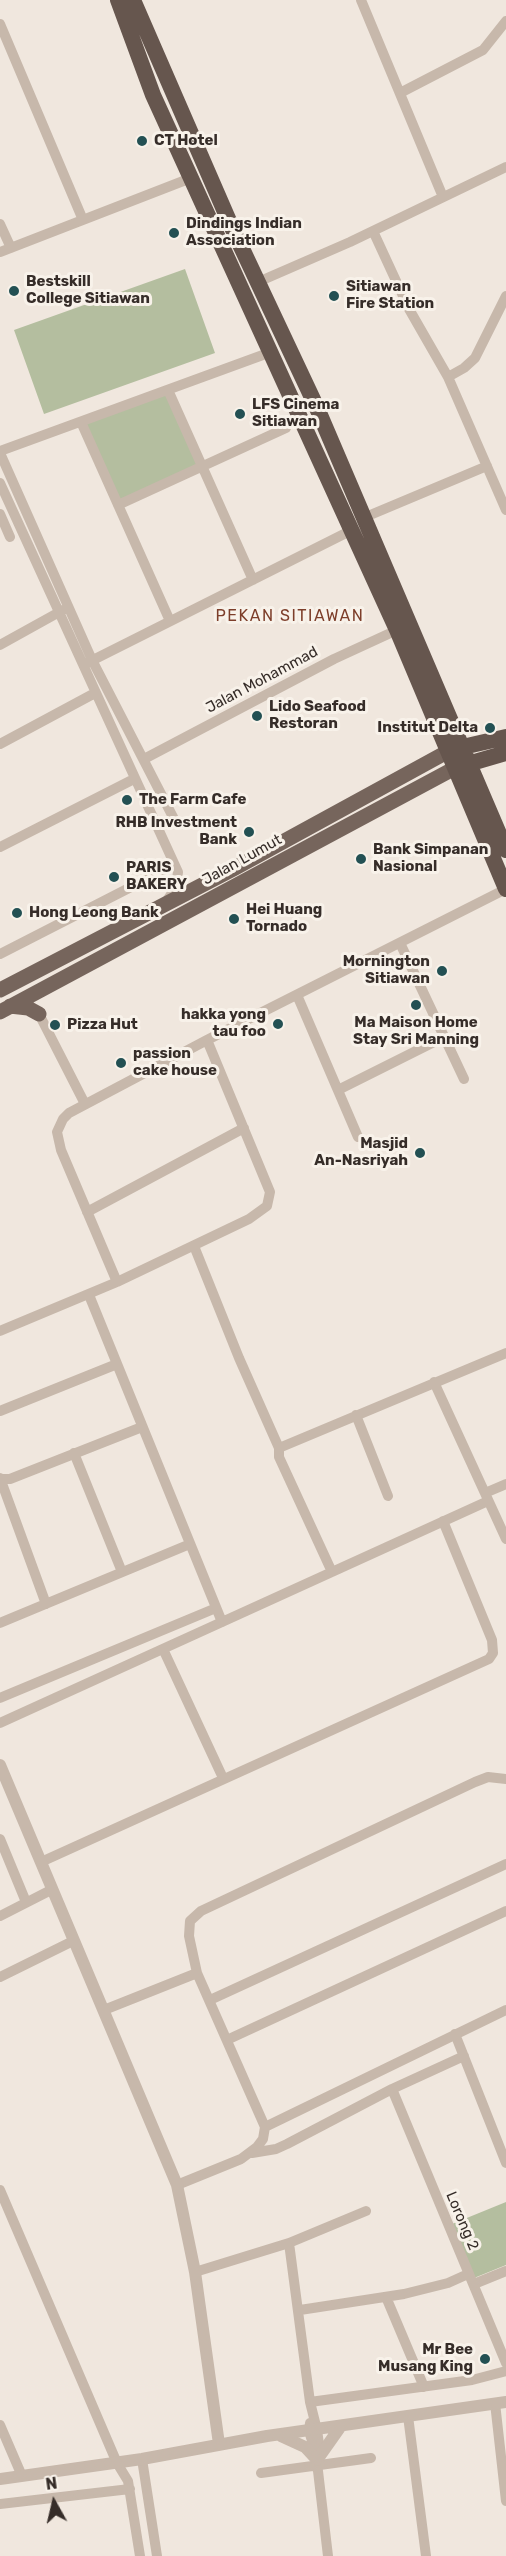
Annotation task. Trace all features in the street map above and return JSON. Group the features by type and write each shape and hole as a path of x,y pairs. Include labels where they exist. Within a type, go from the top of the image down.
{"highway":[{"path":"117,0 153,94 191,178 272,352 463,745 462,765 506,889"},
{"path":"133,0 258,282 317,408 397,630 447,752 462,765 506,850"},
{"name":"Jalan Lumut","path":"447,752 463,745 506,737"},
{"name":"Jalan Lumut","path":"462,765 506,753"}],"main road":[{"name":"Jalan Lumut","path":"0,990 447,752"},
{"name":"Jalan Lumut","path":"5,1009 462,765"},
{"path":"5,1009 28,1008 39,1014 39,999 45,987"}],"street":[{"path":"361,0 444,197"},
{"path":"400,93 483,50 506,21"},
{"path":"0,24 83,220"},
{"path":"258,282 373,231 506,167"},
{"path":"0,252 191,178"},
{"path":"0,224 11,248"},
{"path":"373,231 410,309 448,377 506,510"},
{"path":"448,377 464,368 475,358 506,296"},
{"path":"174,819 144,759 87,662 63,610 0,452 272,352"},
{"path":"168,390 253,580"},
{"path":"81,422 170,621"},
{"path":"118,505 286,428"},
{"path":"87,662 253,580 357,524 487,466"},
{"path":"0,483 21,531 63,610"},
{"path":"0,514 5,540 21,531"},
{"path":"0,645 63,610"},
{"name":"Jalan Mohammad","path":"144,759 333,659 397,630"},
{"path":"87,662 95,693 179,879 173,894 163,905"},
{"path":"0,744 95,693"},
{"path":"0,847 134,779"},
{"path":"0,954 174,865"},
{"path":"117,1282 61,1150 57,1132 63,1119 85,1104 207,1040 506,889"},
{"path":"400,943 464,1079"},
{"path":"297,995 358,1137"},
{"path":"39,1014 85,1104"},
{"path":"338,1090 444,1036"},
{"path":"0,1332 88,1295 194,1246 257,1214 270,1199 270,1192 207,1040"},
{"path":"87,1212 244,1128"},
{"path":"194,1246 279,1448 277,1451 279,1456 332,1572"},
{"path":"88,1295 222,1623"},
{"path":"279,1448 506,1353"},
{"path":"0,1411 117,1364"},
{"path":"434,1382 506,1539"},
{"path":"356,1414 388,1496"},
{"path":"46,1604 1,1478 10,1479 142,1427"},
{"path":"75,1453 122,1572"},
{"path":"0,1723 443,1521 506,1484"},
{"path":"41,1862 489,1659 493,1653 492,1640 443,1521"},
{"path":"0,1623 190,1544"},
{"path":"0,1698 216,1608"},
{"path":"163,1649 223,1778"},
{"path":"0,1765 177,2185 195,2272 219,2444"},
{"path":"249,2153 263,2139 265,2127 197,1973 188,1926 201,1911 475,1782 488,1777 506,1779"},
{"path":"0,1839 26,1902"},
{"path":"210,2000 506,1864"},
{"path":"0,1916 51,1890"},
{"path":"228,2039 506,1911"},
{"path":"0,1977 73,1941"},
{"path":"104,2010 197,1973"},
{"path":"265,2127 506,2010"},
{"path":"455,2034 506,2163"},
{"path":"177,2185 249,2153 276,2149 392,2089 464,2056"},
{"name":"Lorong 2","path":"392,2089 506,2363"},
{"path":"0,2190 117,2463 128,2481 140,2556"},
{"path":"195,2272 289,2243 366,2211"},
{"path":"289,2243 300,2310 313,2431 319,2444 316,2459 328,2556"},
{"path":"474,2284 506,2271"},
{"path":"300,2310 386,2297 448,2283 468,2274"},
{"path":"386,2297 424,2387"},
{"path":"310,2402 472,2380 506,2371"},
{"path":"0,2479 117,2463 219,2444 501,2402 506,2500"},
{"path":"408,2416 426,2556"},
{"path":"0,2425 22,2476"},
{"path":"316,2459 341,2426"},
{"path":"279,2435 305,2447 316,2459"},
{"path":"261,2473 316,2459 371,2458"},
{"path":"142,2459 157,2556"},
{"path":"0,2504 130,2489"}],"green space":[{"path":"185,269 215,353 44,414 14,330"},
{"path":"168,390 202,466 118,505 81,422"},
{"path":"506,2202 506,2265 474,2278 452,2224"}],"place":[{"name":"CT Hotel","path":"142,141"},
{"name":"Dindings Indian Association","path":"174,233"},
{"name":"Bestskill College Sitiawan","path":"14,291"},
{"name":"Sitiawan Fire Station","path":"334,296"},
{"name":"LFS Cinema Sitiawan","path":"240,414"},
{"name":"Lido Seafood Restoran","path":"257,716"},
{"name":"Institut Delta","path":"490,728"},
{"name":"The Farm Cafe","path":"127,800"},
{"name":"RHB Investment Bank","path":"249,832"},
{"name":"Bank Simpanan Nasional","path":"361,859"},
{"name":"PARIS BAKERY","path":"114,877"},
{"name":"Hong Leong Bank","path":"17,913"},
{"name":"Hei Huang Tornado","path":"234,919"},
{"name":"Mornington Sitiawan","path":"442,971"},
{"name":"Ma Maison Home Stay Sri Manning","path":"416,1005"},
{"name":"hakka yong tau foo","path":"278,1024"},
{"name":"Pizza Hut","path":"55,1025"},
{"name":"passion cake house","path":"121,1063"},
{"name":"Masjid An-Nasriyah","path":"420,1153"},
{"name":"Mr Bee Musang King","path":"485,2359"}],"district":[{"name":"PEKAN SITIAWAN","path":"290,616"}]}
